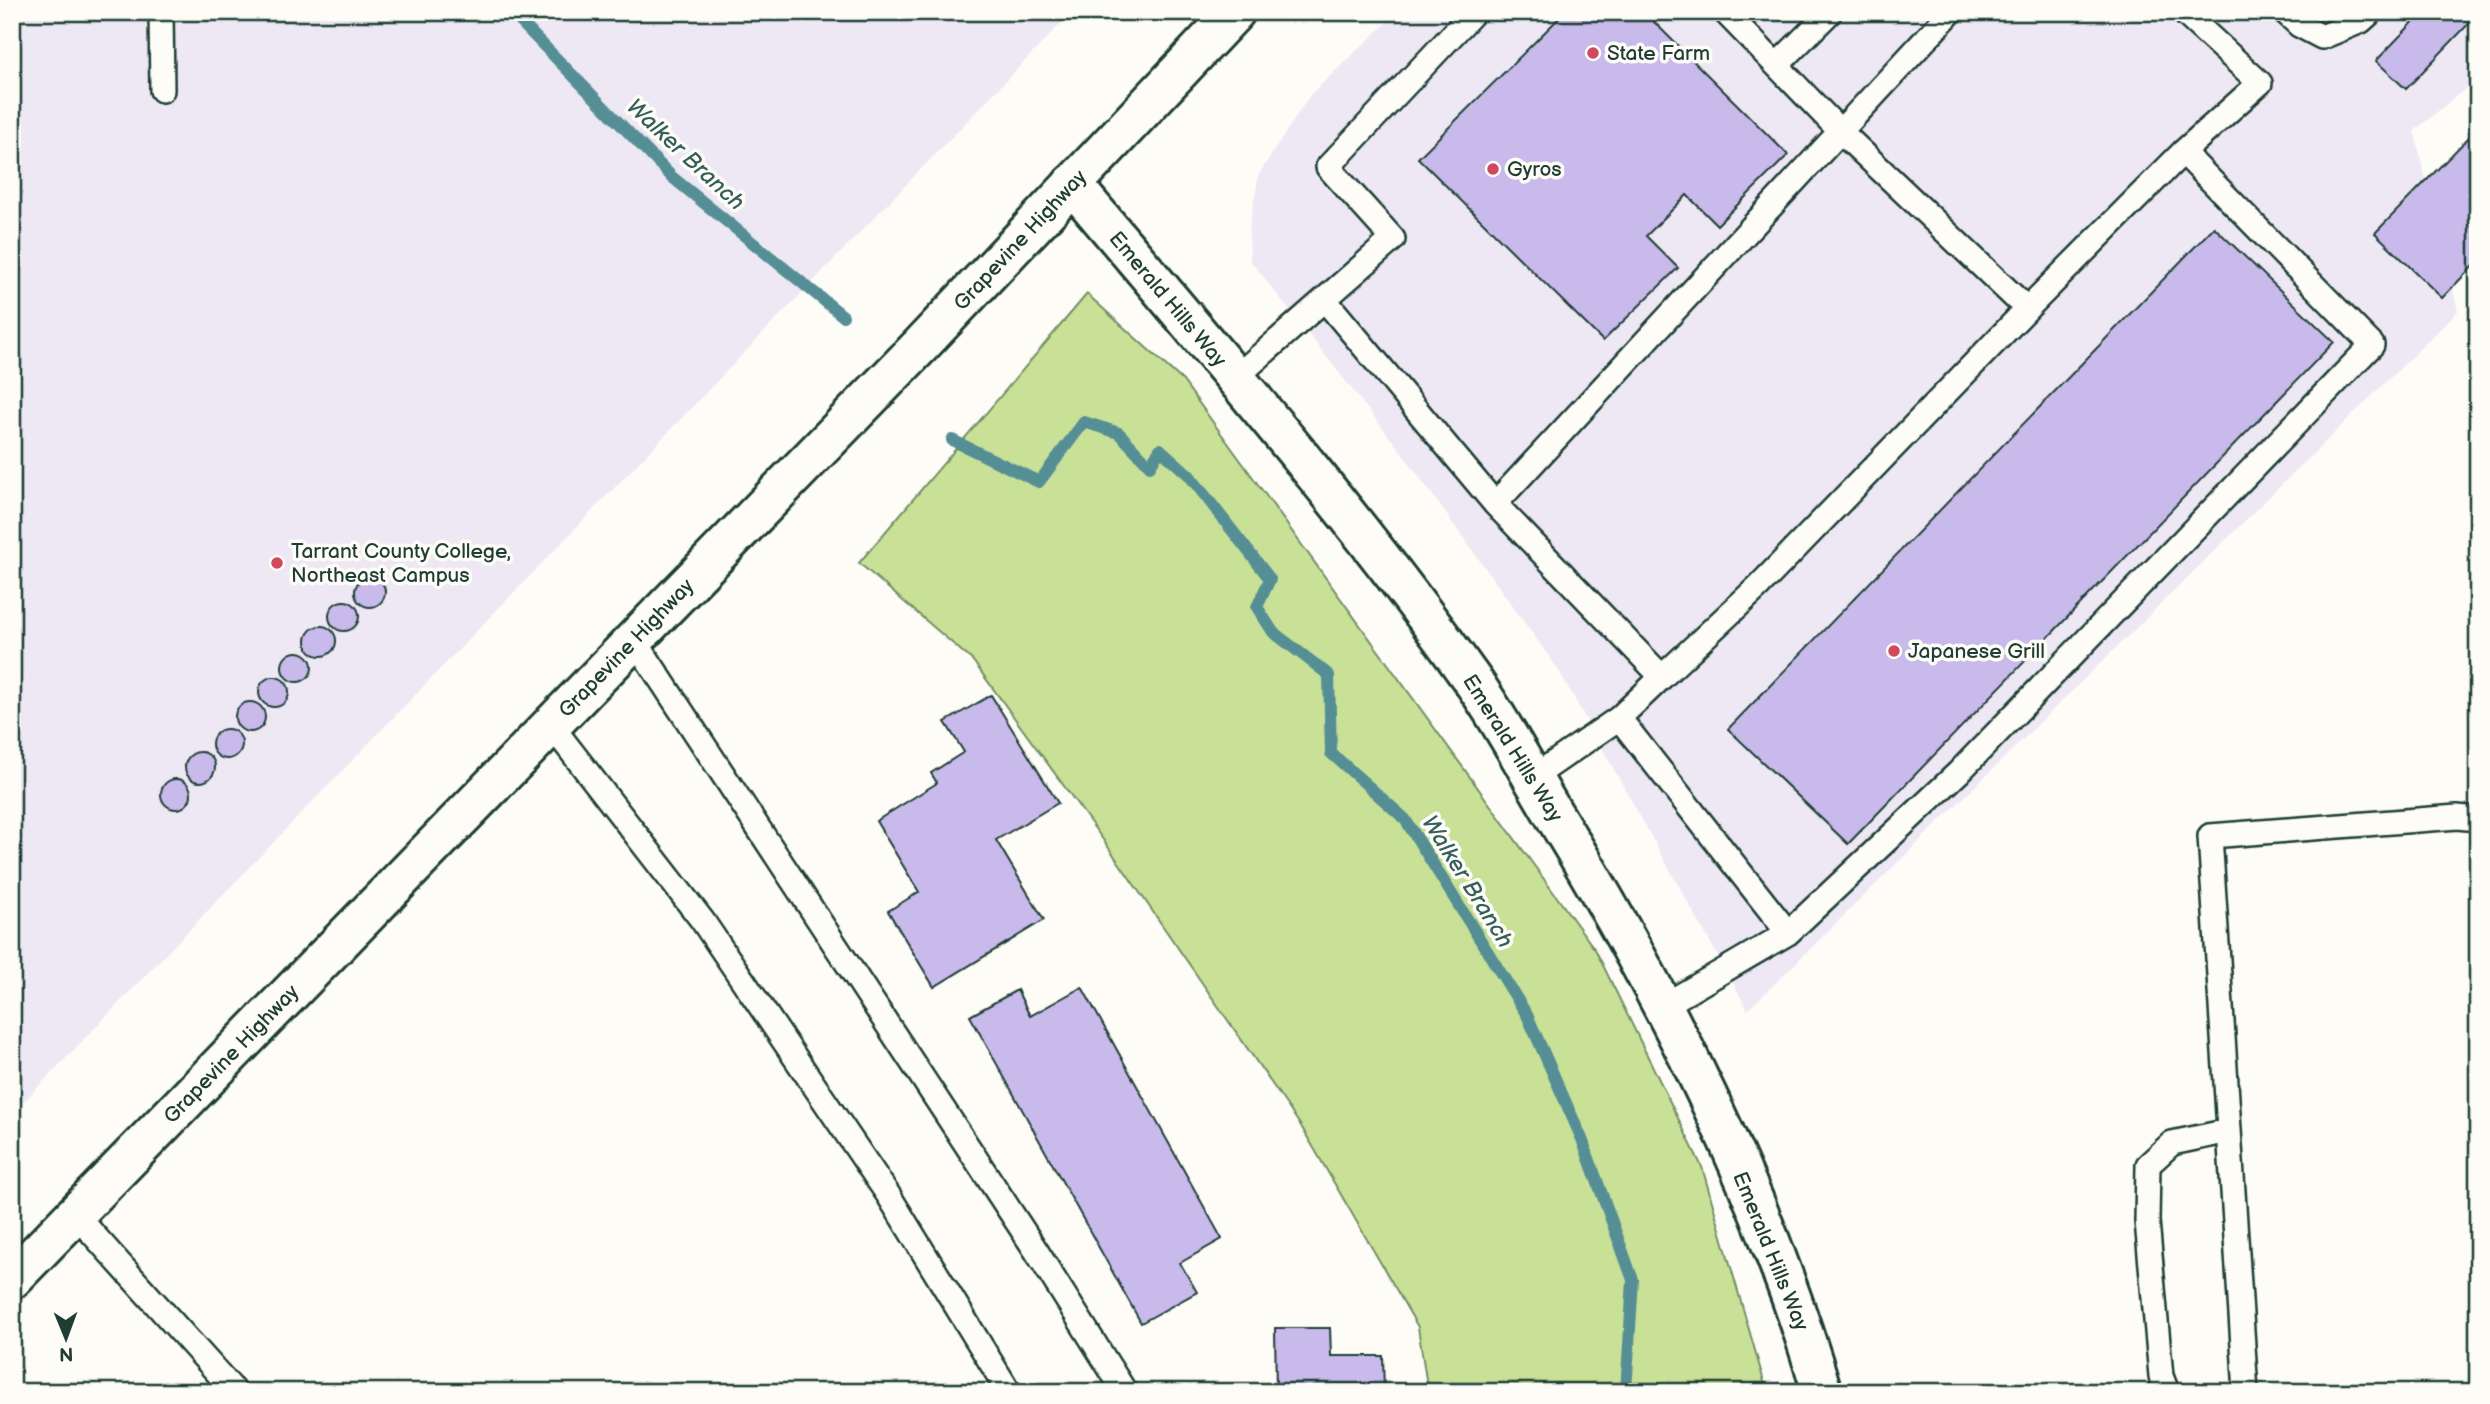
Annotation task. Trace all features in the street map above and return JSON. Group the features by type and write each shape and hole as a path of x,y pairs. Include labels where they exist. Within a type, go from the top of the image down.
{"main road":[{"name":"Grapevine Highway","path":"12,1279 921,345 1235,12"},
{"name":"Emerald Hills Way","path":"1072,184 1316,473 1472,680 1622,927 1698,1074 1794,1298 1822,1392"}],"lane":[{"path":"162,12 162,90"},
{"path":"1235,378 1393,239 1328,167 1474,12"},
{"path":"1725,12 1840,131 2027,309"},
{"path":"1777,65 1830,12"},
{"path":"1495,504 1951,12"},
{"path":"1532,778 1619,718 1759,586 2183,152 2260,83 2183,12"},
{"path":"2286,12 2299,25 2322,37 2361,21 2371,12"},
{"path":"1663,1006 1788,933 1959,772 2372,345 2183,152"},
{"path":"1325,300 1495,504 1662,677"},
{"path":"634,639 1035,1249 1122,1391"},
{"path":"1619,718 1788,933"},
{"path":"551,725 702,920 888,1196 1009,1392"},
{"path":"2239,1388 2229,1131 2210,836 2457,817 2478,819"},
{"path":"2167,1392 2161,1376 2147,1221 2148,1166 2172,1143 2229,1131"},
{"path":"75,1214 223,1388"}],"shaded area":[{"name":"Tarrant County College, Northeast Campus","path":"12,12 1072,12 12,1114"},
{"path":"1398,12 2478,12 2478,78 2414,131 2458,311 1748,1010 1558,669 1400,450 1250,260 1249,229 1259,174 1310,95"}],"green space":[{"path":"1087,294 1183,381 1596,951 1702,1167 1767,1392 1428,1392 1418,1327 1301,1126 1104,841 973,661 859,563"}],"building":[{"path":"1565,12 1644,12 1788,155 1717,225 1687,195 1646,236 1678,268 1603,341 1418,158"},
{"path":"2423,12 2478,14 2406,89 2376,61"},
{"path":"2478,128 2478,261 2442,298 2375,233"},
{"path":"2214,227 2334,342 1848,844 1728,729"},
{"path":"370,577 381,581 385,592 381,603 370,607 359,603 355,592 359,581"},
{"path":"344,601 355,605 359,616 355,627 344,631 333,627 329,616 333,605"},
{"path":"321,626 332,630 336,641 332,652 321,656 310,652 306,641 310,630"},
{"path":"297,652 308,656 312,667 308,678 297,682 286,678 282,667 286,656"},
{"path":"274,677 285,681 289,692 285,703 274,707 263,703 259,692 263,681"},
{"path":"991,695 1058,803 996,840 1044,920 934,987 888,911 919,892 876,821 937,783 931,773 964,752 945,722"},
{"path":"250,702 261,706 265,717 261,728 250,732 239,728 235,717 239,706"},
{"path":"227,729 238,733 242,744 238,755 227,759 216,755 212,744 216,733"},
{"path":"200,752 211,756 215,767 211,778 200,782 189,778 185,767 189,756"},
{"path":"176,779 187,783 191,794 187,805 176,809 165,805 161,794 165,783"},
{"path":"1082,987 1222,1239 1180,1263 1197,1292 1141,1323 970,1016 1017,990 1030,1016"},
{"path":"1275,1328 1330,1328 1331,1356 1383,1356 1384,1392 1276,1392"}],"waterway":[{"name":"Walker Branch","path":"511,12 672,177 843,316"},
{"name":"Walker Branch","path":"952,440 1039,482 1084,422 1119,433 1150,466 1160,449 1189,475 1270,579 1257,607 1273,632 1329,675 1331,753 1405,819 1527,1015 1582,1139 1633,1280 1626,1392"}],"place":[{"name":"State Farm","path":"1593,53"},
{"name":"Gyros","path":"1493,169"},
{"name":"Tarrant County College, Northeast Campus","path":"277,563"},
{"name":"Japanese Grill","path":"1894,651"}]}
